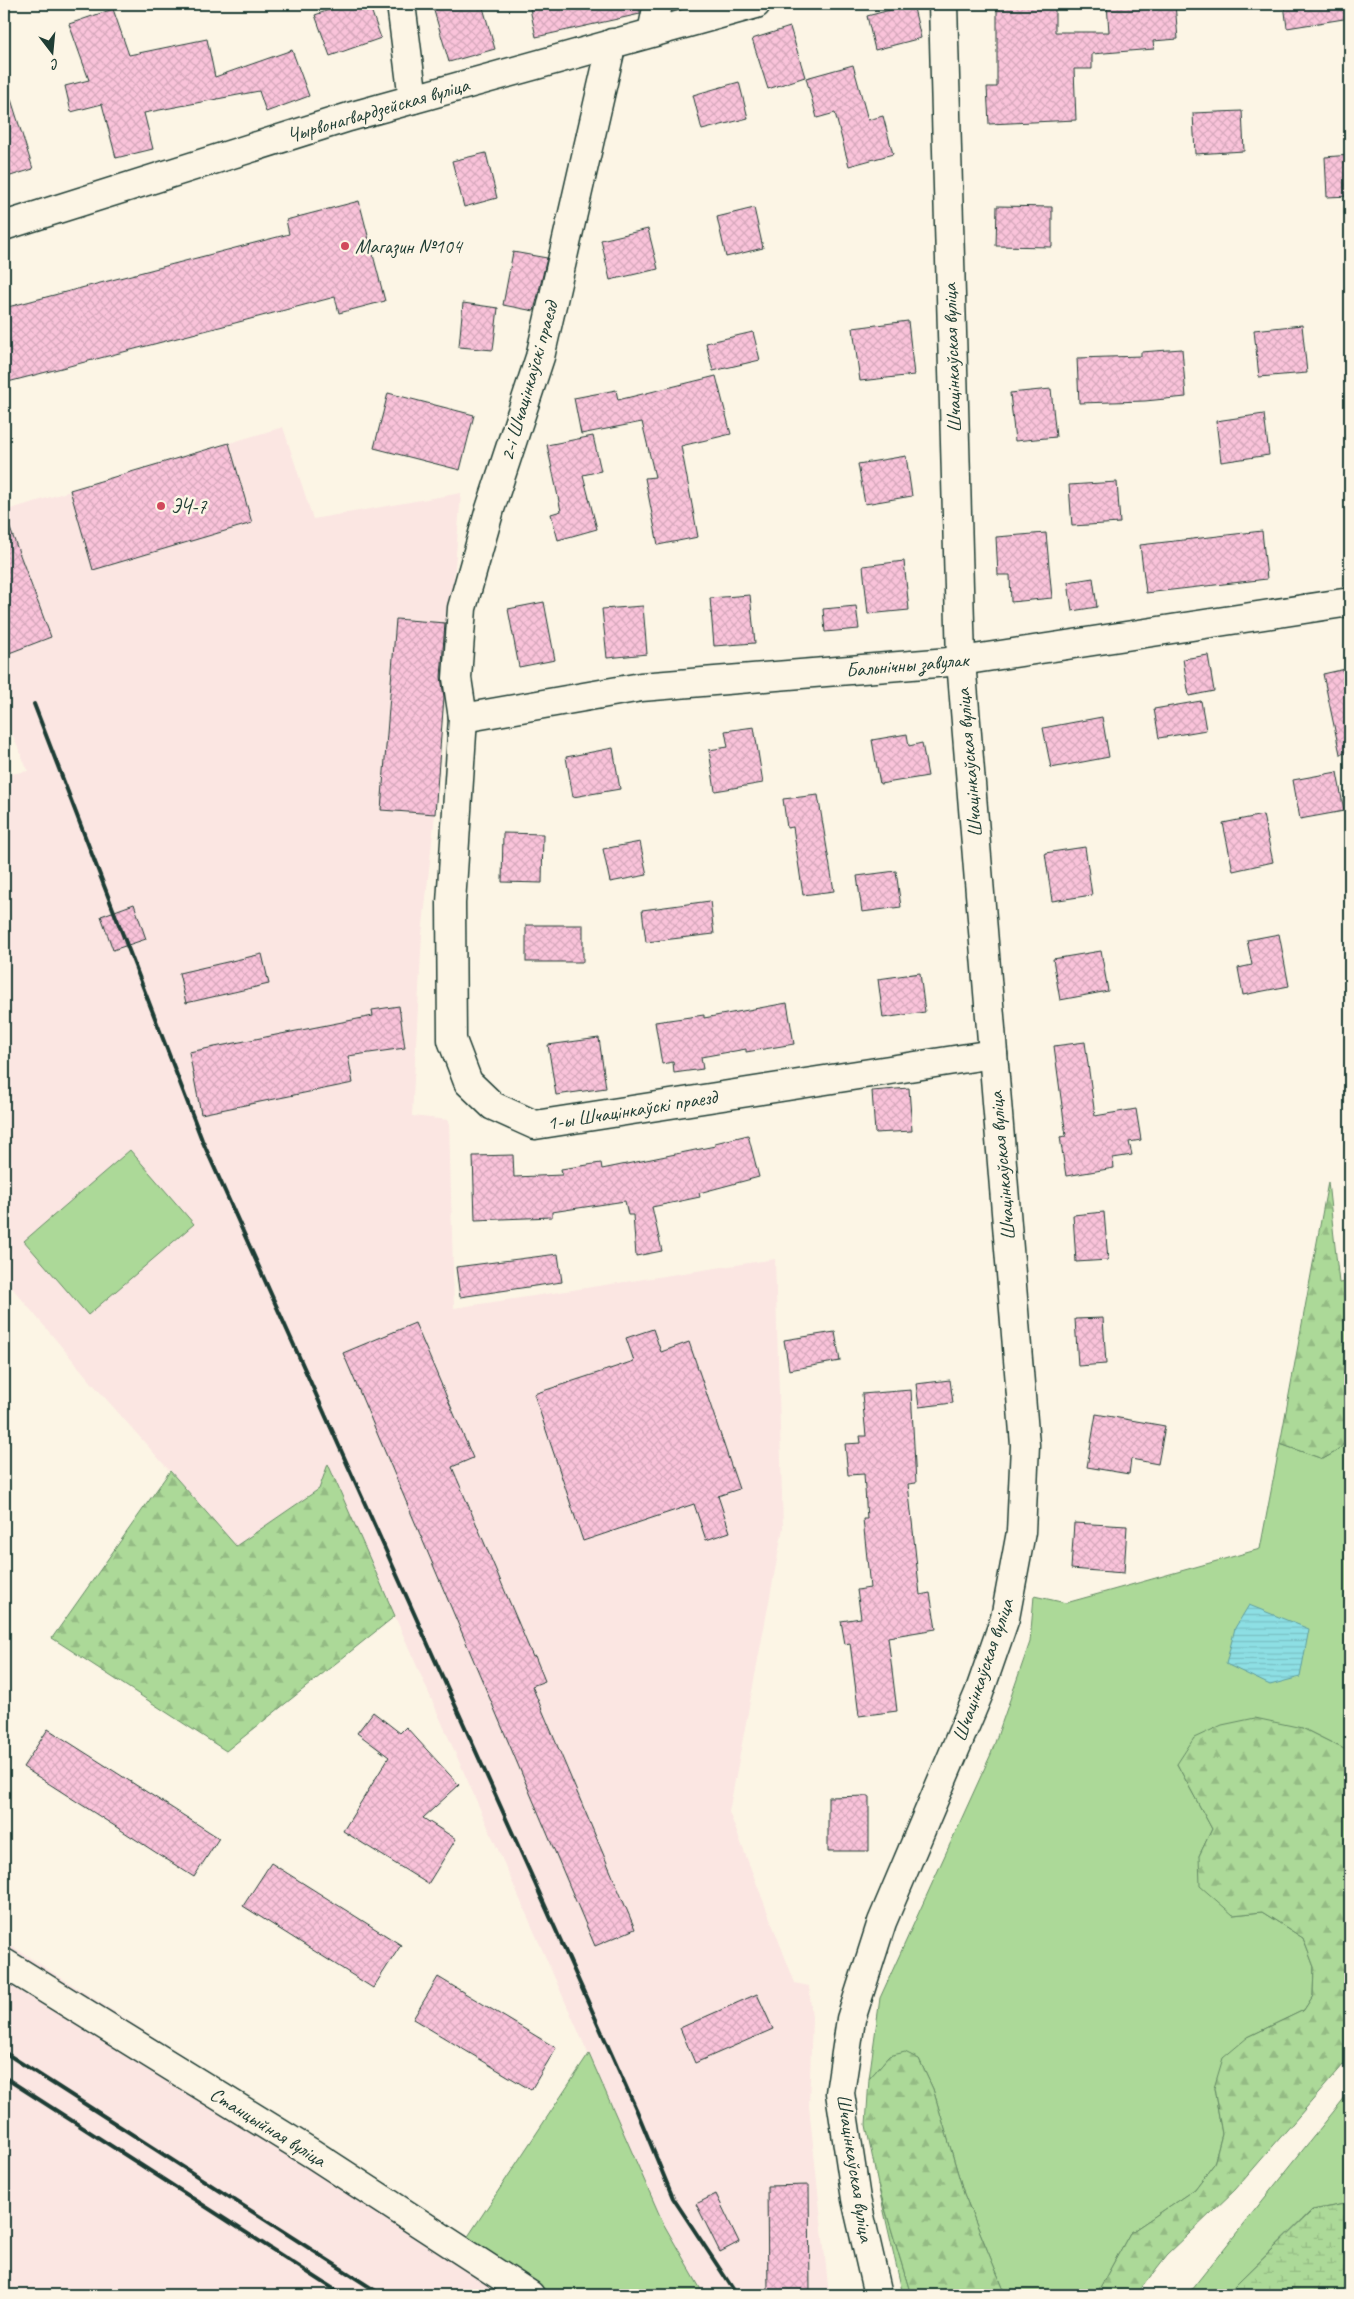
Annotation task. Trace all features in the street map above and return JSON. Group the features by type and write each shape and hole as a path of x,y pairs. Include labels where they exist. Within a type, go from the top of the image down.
{"street":[{"path":"401,4 413,99"},
{"path":"652,32 658,4"},
{"name":"Чырвонагвардзейская вуліца","path":"4,226 349,117 756,4"},
{"name":"Шчацінкаўская вуліца","path":"878,2295 856,2199 840,2093 851,2019 882,1922 979,1693 1004,1618 1021,1532 1025,1445 961,661 943,4"},
{"name":"2-і Шчацінкаўскі праезд","path":"463,718 457,678 462,608 490,509 540,357 612,43"},
{"name":"Бальнічны завулак","path":"463,718 641,687 961,661 1350,602"},
{"name":"1-ы Шчацінкаўскі праезд","path":"463,718 451,903 452,1040 468,1082 493,1106 535,1125 993,1054"},
{"name":"Станцыйная вуліца","path":"4,1963 313,2154 530,2295"}],"shaded area":[{"path":"283,427 313,519 461,493 435,814 422,935 412,1116 449,1120 454,1308 775,1259 783,1528 729,1812 795,1983 809,1986 812,2018 809,2106 829,2295 704,2295 663,2223 328,1465 319,1489 236,1546 92,1383 4,1278 4,775 28,771 4,715 4,511"},
{"path":"4,1941 467,2238 554,2295 4,2295"}],"green space":[{"path":"130,1150 194,1224 88,1315 24,1241"},
{"path":"1328,1182 1339,1283 1350,1282 1350,1437 1337,1451 1323,1459 1280,1444"},
{"path":"1350,1437 1350,1752 1302,1728 1177,1764 1212,1829 1199,1856 1233,1915 1262,1912 1303,1938 1314,1967 1313,1996 1304,2010 1248,2037 1214,2088 1222,2134 1214,2164 1195,2189 1130,2233 1096,2295 1006,2295 964,2194 933,2089 919,2059 889,2056 869,2079 880,1998 991,1754 1030,1642 1034,1596 1066,1603 1260,1549 1280,1444 1323,1459 1337,1451"},
{"path":"328,1464 395,1616 226,1751 52,1638 170,1471 236,1546 319,1489"},
{"path":"1255,1718 1302,1728 1350,1752 1350,2057 1235,2190 1167,2255 1136,2295 1096,2295 1130,2233 1195,2189 1214,2164 1222,2134 1214,2088 1223,2058 1248,2037 1304,2010 1313,1996 1314,1967 1303,1938 1262,1912 1233,1915 1200,1886 1199,1856 1212,1829 1177,1764 1194,1738 1222,1725"},
{"path":"905,2052 919,2059 933,2089 964,2194 1006,2295 911,2295 878,2185 866,2125 869,2079 889,2056"},
{"path":"589,2054 663,2223 704,2295 554,2295 467,2238"},
{"path":"1350,2091 1350,2203 1312,2210 1228,2295 1187,2295"},
{"path":"878,2185 911,2295 903,2295"},
{"path":"1350,2203 1350,2295 1228,2295 1313,2210"}],"water":[{"path":"1249,1605 1309,1629 1300,1677 1270,1685 1226,1664 1235,1628"}],"building":[{"path":"346,4 369,4 381,38 330,56 315,15"},
{"path":"432,4 482,4 495,49 449,62"},
{"path":"529,4 640,4 640,14 536,37"},
{"path":"913,4 921,38 875,50 867,16"},
{"path":"997,4 1055,4 1055,32 1109,32 1107,4 1175,4 1178,39 1153,41 1154,49 1092,54 1092,69 1074,69 1076,120 989,124 987,87 997,87"},
{"path":"1284,4 1350,4 1350,18 1287,28"},
{"path":"113,9 129,55 207,39 215,77 292,50 309,96 266,112 259,91 144,113 153,149 116,158 102,104 71,112 65,86 89,80 69,24"},
{"path":"790,27 805,77 768,89 752,39"},
{"path":"853,65 868,120 883,116 893,154 849,166 835,113 817,118 806,78"},
{"path":"739,82 748,118 702,130 693,95"},
{"path":"9,93 33,169 4,178 4,94"},
{"path":"1242,111 1244,151 1195,154 1193,113"},
{"path":"486,153 497,198 464,207 452,161"},
{"path":"1350,155 1350,196 1327,197 1325,157"},
{"path":"359,201 385,301 339,313 335,297 4,383 4,308 289,234 286,220"},
{"path":"997,206 1052,207 1052,247 996,246"},
{"path":"754,208 763,248 726,257 717,217"},
{"path":"648,229 658,269 610,280 601,240"},
{"path":"513,252 547,258 534,311 503,305"},
{"path":"463,303 498,308 493,350 459,347"},
{"path":"908,321 914,375 860,381 853,328"},
{"path":"1302,325 1307,373 1259,377 1254,330"},
{"path":"753,332 760,360 713,371 706,343"},
{"path":"1182,349 1186,397 1145,401 1079,403 1077,358 1141,356 1141,352"},
{"path":"716,376 731,434 681,446 698,537 658,545 645,478 655,477 642,422 581,434 574,398 616,390 618,400"},
{"path":"1051,389 1056,437 1015,441 1010,393"},
{"path":"388,393 474,415 460,470 374,448"},
{"path":"1264,414 1269,455 1221,462 1216,421"},
{"path":"593,436 601,471 583,475 597,529 558,540 551,514 561,511 547,445"},
{"name":"ЭЧ-7","path":"229,443 252,523 93,570 70,490"},
{"path":"906,456 912,496 865,504 858,464"},
{"path":"1117,482 1120,523 1072,526 1069,485"},
{"path":"4,518 6,518 51,637 4,655"},
{"path":"1262,531 1267,579 1146,593 1140,545"},
{"path":"1046,533 1052,598 1011,602 1010,575 998,575 996,537"},
{"path":"904,561 909,610 868,614 863,566"},
{"path":"1093,578 1097,607 1072,611 1068,582"},
{"path":"750,595 755,643 714,646 710,598"},
{"path":"544,602 555,660 519,667 508,609"},
{"path":"643,606 647,654 607,658 602,609"},
{"path":"856,606 859,629 825,632 823,609"},
{"path":"396,619 445,623 441,677 444,697 435,814 381,810"},
{"path":"1208,655 1214,691 1189,696 1183,659"},
{"path":"1350,668 1350,753 1340,754 1323,674"},
{"path":"1201,701 1206,730 1159,738 1154,709"},
{"path":"1102,717 1109,757 1051,768 1043,728"},
{"path":"754,727 763,783 715,791 709,750 728,747 725,731"},
{"path":"907,734 909,746 922,743 928,776 880,784 872,740"},
{"path":"613,748 620,789 573,797 566,757"},
{"path":"1337,772 1344,811 1300,819 1293,780"},
{"path":"818,795 834,891 803,895 793,827 787,828 783,799"},
{"path":"1263,815 1273,862 1233,871 1223,823"},
{"path":"503,833 543,834 542,883 502,882"},
{"path":"640,842 647,875 610,882 603,849"},
{"path":"1085,847 1092,895 1052,901 1045,853"},
{"path":"896,871 901,907 862,912 857,876"},
{"path":"710,901 714,934 646,942 642,910"},
{"path":"134,904 146,939 113,950 101,916"},
{"path":"526,925 583,925 583,962 526,962"},
{"path":"1279,934 1289,986 1243,995 1238,968 1252,965 1247,940"},
{"path":"1101,951 1108,991 1060,1000 1053,959"},
{"path":"262,954 269,984 186,1003 179,973"},
{"path":"920,973 925,1012 883,1018 878,979"},
{"path":"787,1003 794,1044 746,1052 746,1049 701,1057 703,1069 674,1073 673,1062 662,1064 655,1022 704,1015 704,1018"},
{"path":"399,1006 405,1048 348,1056 353,1083 201,1114 189,1052 373,1016 372,1010"},
{"path":"599,1038 606,1088 556,1095 548,1045"},
{"path":"1085,1042 1095,1116 1136,1109 1141,1140 1129,1142 1132,1155 1113,1158 1114,1168 1066,1176 1060,1137 1066,1136 1054,1046"},
{"path":"909,1088 912,1131 875,1133 872,1091"},
{"path":"748,1135 759,1177 699,1193 700,1197 652,1207 662,1251 636,1256 633,1215 628,1215 625,1201 552,1212 552,1217 475,1220 473,1156 513,1155 514,1177 562,1175 561,1169 601,1163 602,1169 715,1146 715,1143"},
{"path":"1104,1212 1108,1260 1076,1262 1073,1215"},
{"path":"558,1254 562,1282 460,1297 456,1267"},
{"path":"1103,1318 1106,1364 1078,1366 1075,1319"},
{"path":"415,1323 473,1458 452,1467 545,1681 532,1686 635,1929 595,1946 343,1353"},
{"path":"653,1329 661,1352 689,1342 739,1489 718,1496 730,1532 706,1540 694,1504 583,1541 534,1394 634,1361 626,1338"},
{"path":"835,1332 840,1361 789,1370 784,1340"},
{"path":"950,1380 953,1403 919,1407 916,1384"},
{"path":"911,1390 916,1483 908,1484 920,1595 930,1593 936,1629 888,1637 897,1711 859,1716 850,1643 845,1644 841,1621 861,1618 857,1590 870,1588 863,1519 867,1519 864,1474 848,1475 845,1444 861,1443 860,1436 866,1436 862,1394"},
{"path":"1096,1414 1165,1426 1158,1464 1131,1459 1129,1474 1087,1467"},
{"path":"1074,1523 1127,1526 1124,1573 1071,1569"},
{"path":"373,1712 400,1733 406,1727 459,1785 423,1818 456,1839 428,1884 343,1831 389,1757 357,1733"},
{"path":"48,1729 219,1838 194,1877 23,1767"},
{"path":"869,1796 869,1851 828,1851 828,1797"},
{"path":"271,1863 401,1945 373,1988 243,1906"},
{"path":"438,1977 556,2048 531,2090 413,2019"},
{"path":"757,1994 773,2029 695,2063 680,2028"},
{"path":"809,2185 810,2295 768,2295 767,2186"},
{"path":"716,2194 739,2242 720,2252 696,2204"}],"railway":[{"path":"34,704 202,1140 637,2111 673,2198 737,2295"},
{"path":"4,2052 382,2295"},
{"path":"4,2077 343,2295"}],"place":[{"name":"Магазин №104","path":"345,246"},
{"name":"ЭЧ-7","path":"161,506"}]}
